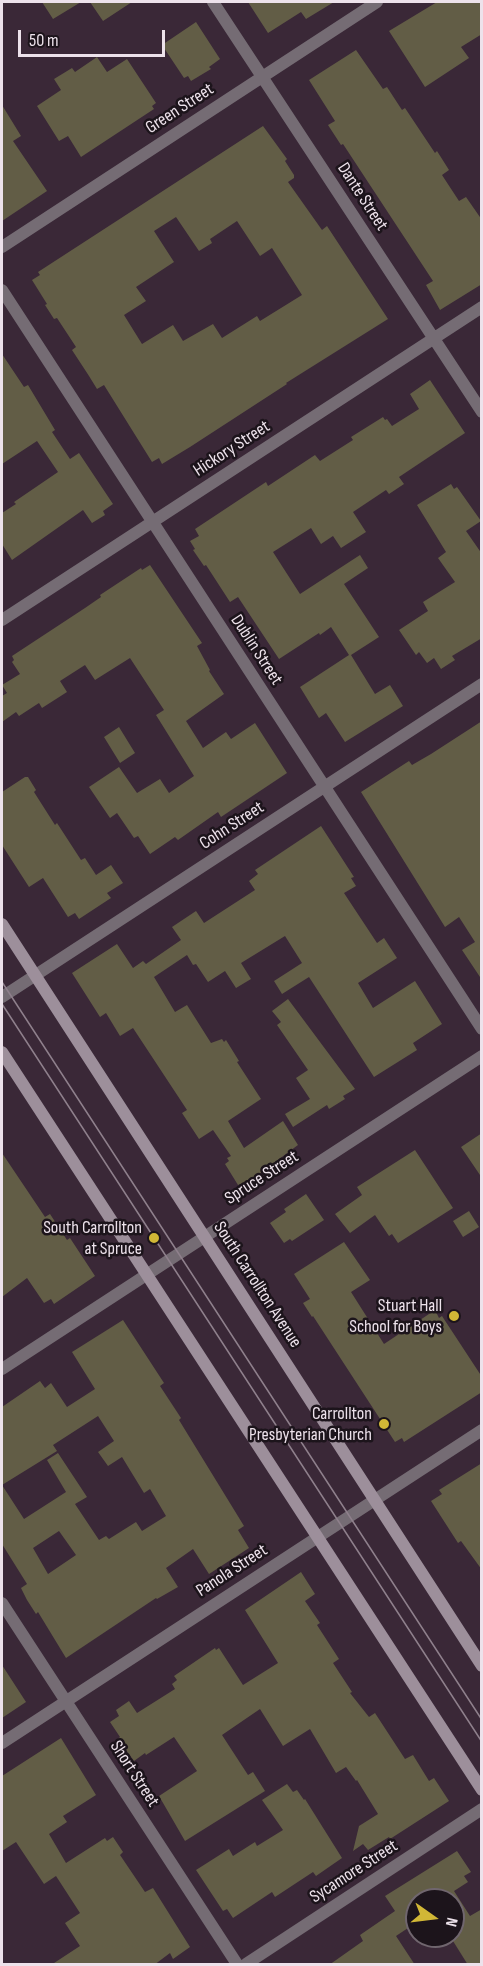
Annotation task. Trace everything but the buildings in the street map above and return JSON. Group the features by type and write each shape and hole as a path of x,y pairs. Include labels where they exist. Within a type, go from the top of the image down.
{"main road":[{"name":"South Carrollton Avenue","path":"2,924 482,1665"},
{"path":"2,1052 482,1790"}],"street":[{"name":"Dante Street","path":"213,2 482,412"},
{"name":"Green Street","path":"2,247 377,2"},
{"name":"Dublin Street","path":"2,290 482,1029"},
{"name":"Hickory Street","path":"2,620 482,307"},
{"name":"Cohn Street","path":"2,997 482,684"},
{"name":"Spruce Street","path":"2,1369 482,1056"},
{"name":"Panola Street","path":"2,1743 482,1430"},
{"name":"Short Street","path":"2,1603 237,1965"},
{"name":"Sycamore Street","path":"246,1965 482,1809"}],"tram line":[{"path":"2,982 482,1720"},
{"path":"2,1004 482,1742"}],"place":[{"name":"South Carrollton at Spruce","path":"154,1238"},
{"name":"Stuart Hall School for Boys","path":"454,1316"},
{"name":"Carrollton Presbyterian Church","path":"384,1424"}]}
